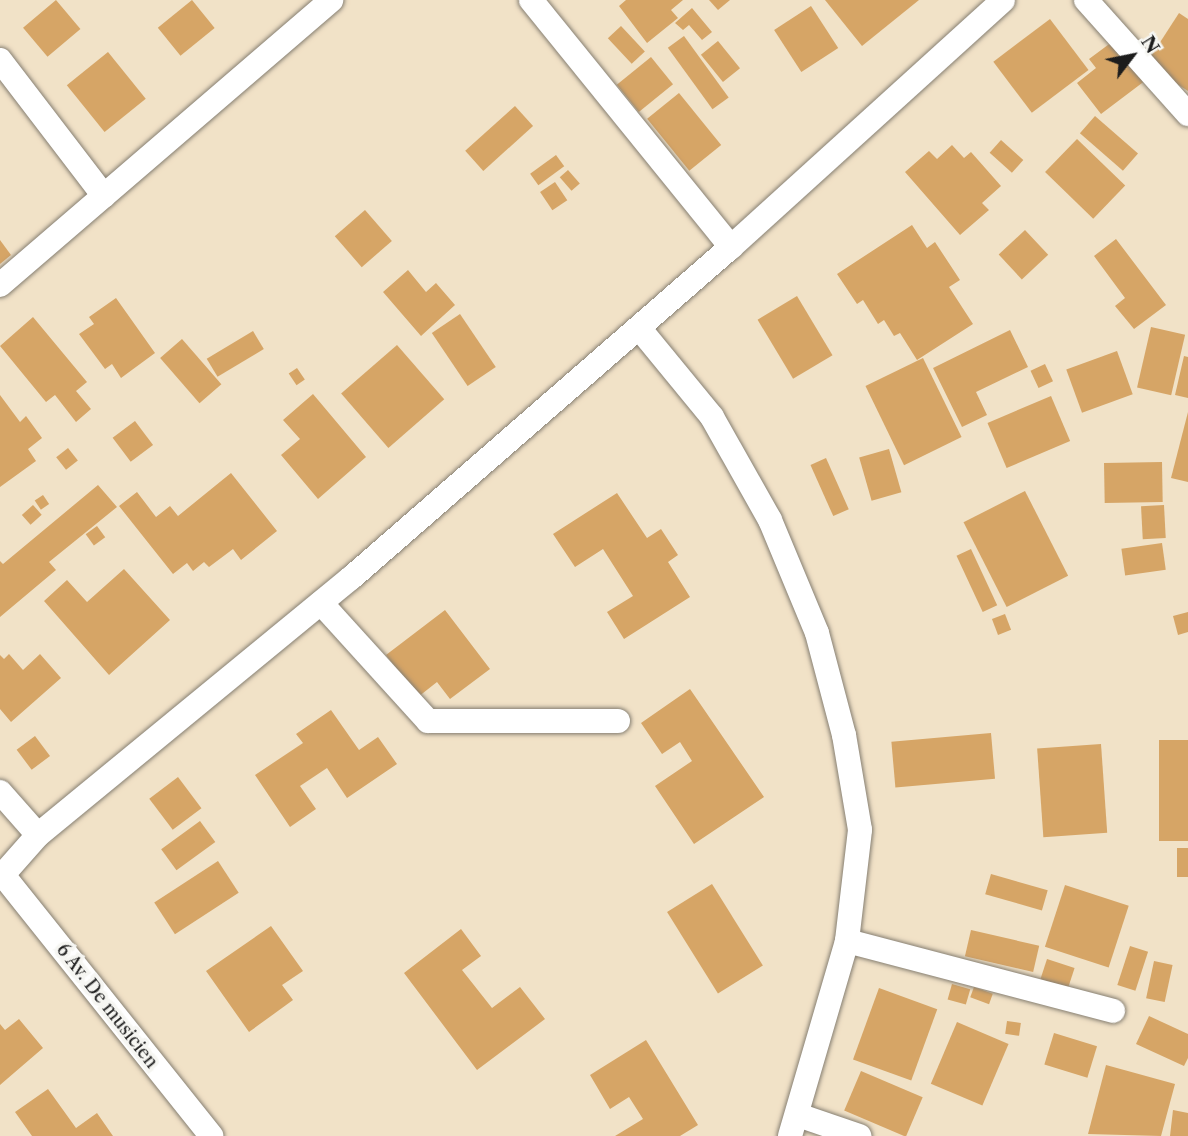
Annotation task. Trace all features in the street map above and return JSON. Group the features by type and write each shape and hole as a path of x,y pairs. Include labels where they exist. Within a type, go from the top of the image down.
{"street":[{"path":"0,285 331,0"},
{"path":"531,0 731,247"},
{"path":"2,876 38,835 321,603 639,328 1003,0"},
{"path":"1086,0 1188,114"},
{"path":"0,60 104,196"},
{"path":"639,328 712,417 770,520 817,633 844,734 860,830 847,941 794,1126 859,1136"},
{"path":"321,603 428,721 618,721"},
{"path":"0,792 38,835"},
{"name":"6 Av. De musicien","path":"2,876 211,1136"},
{"path":"847,941 1113,1011"}],"building":[{"path":"56,0 80,29 47,57 23,28"},
{"path":"192,0 215,28 180,56 158,28"},
{"path":"626,0 683,0 671,10 678,18 647,43 619,6"},
{"path":"709,0 730,0 718,10"},
{"path":"825,0 919,0 862,46"},
{"path":"811,6 838,48 801,72 774,30"},
{"path":"692,8 712,32 702,40 689,25 683,30 675,23"},
{"path":"1179,13 1188,19 1188,91 1146,64"},
{"path":"1050,19 1089,70 1032,113 993,62"},
{"path":"621,26 645,52 632,64 608,38"},
{"path":"684,36 729,97 712,109 668,48"},
{"path":"1116,39 1146,80 1101,114 1077,83 1096,68 1089,59"},
{"path":"718,41 740,68 723,82 701,55"},
{"path":"108,52 146,99 105,132 67,85"},
{"path":"651,57 673,84 639,112 617,85"},
{"path":"679,93 721,145 689,171 647,119"},
{"path":"515,106 533,126 483,171 465,151"},
{"path":"1095,116 1138,153 1123,171 1080,133"},
{"path":"1077,139 1125,186 1093,219 1045,172"},
{"path":"1001,140 1023,160 1012,173 990,153"},
{"path":"952,145 964,158 971,152 1001,186 982,203 989,210 960,235 905,172 929,151 937,159"},
{"path":"556,155 564,166 538,185 530,174"},
{"path":"568,170 580,184 572,191 560,177"},
{"path":"555,182 567,200 552,210 540,192"},
{"path":"365,210 392,241 362,267 335,236"},
{"path":"912,225 927,248 935,242 960,280 949,287 973,324 917,360 900,333 894,336 884,320 878,324 863,300 857,304 837,274"},
{"path":"1025,230 1048,255 1022,279 999,255"},
{"path":"1116,239 1166,305 1134,329 1115,306 1125,298 1094,256"},
{"path":"0,240 11,255 0,264"},
{"path":"408,270 426,292 436,283 455,305 421,336 383,292"},
{"path":"797,296 833,355 793,379 758,320"},
{"path":"116,298 155,353 121,378 112,364 105,369 79,334 94,324 89,317"},
{"path":"460,314 496,367 468,386 432,333"},
{"path":"33,317 87,382 76,391 91,409 76,422 55,395 46,402 0,346"},
{"path":"1151,327 1185,335 1171,395 1137,387"},
{"path":"1010,330 1028,367 976,392 987,415 962,427 933,368"},
{"path":"253,331 264,349 218,377 207,359"},
{"path":"182,339 221,384 199,403 160,358"},
{"path":"397,345 444,399 388,448 341,394"},
{"path":"1117,351 1133,394 1082,413 1066,369"},
{"path":"1184,356 1188,357 1188,398 1175,395"},
{"path":"923,358 962,437 904,465 865,386"},
{"path":"1045,364 1053,381 1039,388 1030,371"},
{"path":"297,368 305,380 297,385 289,374"},
{"path":"313,394 366,457 318,499 281,455 300,439 283,420"},
{"path":"0,395 20,422 26,416 42,438 28,449 36,461 0,487"},
{"path":"1051,396 1070,441 1007,468 987,423"},
{"path":"1188,412 1188,482 1171,478"},
{"path":"135,421 153,445 131,462 113,438"},
{"path":"68,448 78,461 66,470 56,457"},
{"path":"889,449 901,492 872,501 859,458"},
{"path":"826,458 849,509 833,516 810,465"},
{"path":"1162,462 1163,502 1105,503 1104,463"},
{"path":"231,473 277,531 241,560 233,549 209,567 204,562 193,571 187,563 173,574 119,506 137,492 156,517 170,506 178,516"},
{"path":"98,485 117,507 49,562 56,570 0,617 0,561 3,564"},
{"path":"1025,491 1068,576 1007,607 964,522"},
{"path":"617,493 647,538 661,529 678,555 668,562 690,597 624,639 607,612 633,596 603,549 575,567 553,534"},
{"path":"43,495 49,504 41,510 35,501"},
{"path":"33,505 42,515 31,525 22,515"},
{"path":"1164,505 1166,538 1143,539 1141,506"},
{"path":"97,526 105,537 94,546 86,534"},
{"path":"1162,543 1166,570 1125,575 1121,549"},
{"path":"971,549 997,605 983,612 956,556"},
{"path":"124,569 170,620 109,675 44,601 67,580 87,602"},
{"path":"445,610 490,669 450,699 437,682 418,697 386,655"},
{"path":"1188,612 1188,632 1178,635 1173,616"},
{"path":"1005,614 1011,630 998,635 992,619"},
{"path":"9,654 23,670 40,654 61,678 11,722 0,709 0,655 4,659"},
{"path":"690,689 764,797 694,844 655,786 692,761 680,742 662,754 641,723"},
{"path":"331,710 359,750 378,737 397,764 347,798 327,768 300,786 316,809 290,827 255,775 303,743 296,734"},
{"path":"991,733 995,779 895,788 891,742"},
{"path":"35,736 50,756 32,770 17,750"},
{"path":"1159,740 1188,740 1188,841 1159,841"},
{"path":"1101,744 1107,833 1043,837 1037,748"},
{"path":"178,777 201,808 173,830 149,799"},
{"path":"200,821 215,842 176,870 161,849"},
{"path":"1177,848 1188,848 1188,877 1177,877"},
{"path":"218,861 239,893 175,934 154,902"},
{"path":"991,874 1048,890 1042,910 985,894"},
{"path":"712,884 763,965 718,993 667,912"},
{"path":"1065,885 1129,906 1109,968 1045,947"},
{"path":"271,926 303,971 282,985 293,1000 249,1032 206,971"},
{"path":"461,929 481,956 462,970 492,1008 520,987 545,1019 477,1070 404,973"},
{"path":"971,930 1039,946 1033,972 965,956"},
{"path":"1130,946 1148,952 1135,991 1117,985"},
{"path":"1047,959 1075,968 1067,991 1040,982"},
{"path":"1154,961 1173,965 1165,1002 1146,998"},
{"path":"952,984 970,989 966,1005 948,999"},
{"path":"974,987 993,994 989,1004 970,997"},
{"path":"879,988 937,1009 911,1081 853,1059"},
{"path":"1149,1016 1188,1034 1188,1058 1184,1066 1136,1044"},
{"path":"19,1019 43,1048 0,1085 0,1024 5,1030"},
{"path":"1007,1021 1021,1023 1019,1036 1005,1034"},
{"path":"957,1022 1009,1044 982,1106 931,1084"},
{"path":"1054,1033 1097,1046 1087,1078 1044,1065"},
{"path":"646,1040 698,1125 680,1136 615,1136 643,1119 629,1097 610,1109 590,1075"},
{"path":"1106,1065 1175,1084 1161,1136 1088,1134"},
{"path":"861,1071 923,1097 906,1136 844,1111"},
{"path":"48,1089 76,1128 97,1113 113,1136 32,1136 15,1112"},
{"path":"1173,1110 1188,1113 1188,1136 1170,1136"}]}
